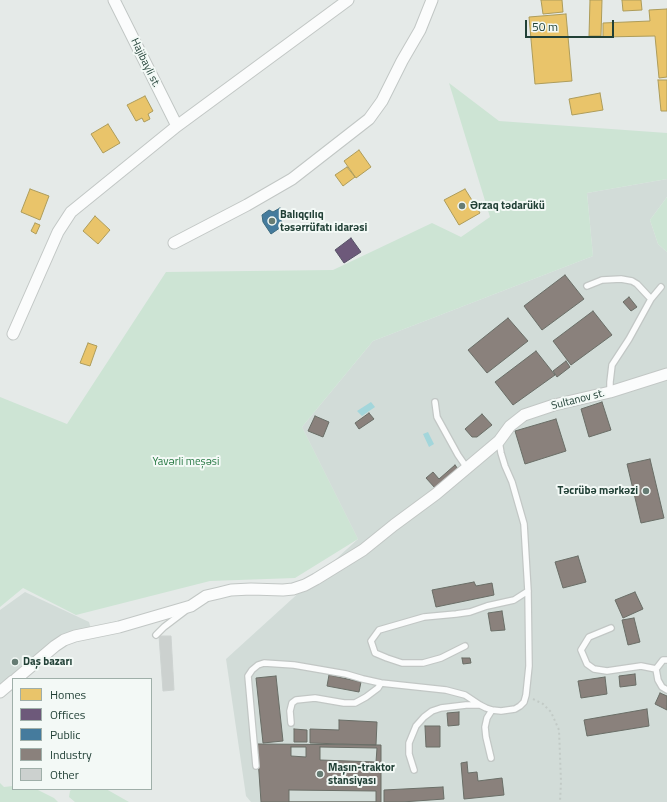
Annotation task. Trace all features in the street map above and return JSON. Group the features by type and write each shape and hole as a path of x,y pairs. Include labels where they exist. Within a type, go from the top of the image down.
{"street":[{"name":"Hajibayli st.","path":"114,0 177,126"},
{"path":"14,334 58,232 71,212 177,126 348,0"},
{"path":"174,243 247,205 292,179 369,119 382,101 402,61 420,30 432,0"},
{"name":"Sultanov st.","path":"17,678 55,646 64,640 75,636 119,628 191,606 206,596 231,590 283,590 293,589 305,585 363,550 436,494 499,441 510,426 524,415 554,405 610,392 667,374"},
{"path":"0,692 12,682"}],"lane":[{"path":"586,286 602,280 621,279 632,281 637,284 651,299"},
{"path":"610,392 612,365 629,340 651,299 661,287"},
{"path":"435,402 437,417 467,468"},
{"path":"256,766 248,676 258,664 268,663 294,665 346,674 381,683 452,692 465,695 480,705 492,710 501,711 515,709 524,702 529,666 528,591 524,524 512,482 503,460 499,441"},
{"path":"465,646 441,658 423,663 402,662 375,653 371,641 380,630 424,616 470,612 487,606 514,600 528,591"},
{"path":"156,635 191,606"},
{"path":"611,628 589,637 581,650 587,664 594,669 607,671 640,666 656,669"},
{"path":"667,660 663,660 656,669 658,680 662,687 667,690"},
{"path":"291,723 290,711 292,702 296,700 315,698 344,703 355,703 366,698 378,688 381,683"},
{"path":"414,770 409,754 410,743 416,726 424,717 432,711 441,708 480,705"},
{"path":"491,758 485,727 487,718 492,710"}],"path":[{"path":"526,695 542,704 551,712 559,730 561,782 560,802"}],"shaded area":[{"path":"667,179 667,197 650,220 658,244 667,252 667,802 251,802 246,796 226,659 358,539 302,427 373,341 593,256 587,193"},
{"name":"Daş bazarı","path":"25,592 89,622 91,629 15,678 12,678 12,680 0,688 0,610"}],"green space":[{"name":"Yavərli meşəsi","path":"449,83 499,121 667,133 667,179 587,193 593,256 373,341 302,427 358,539 295,578 210,581 76,615 23,588 0,607 0,397 67,424 166,272 333,270 432,223 461,237 490,217"},
{"path":"667,197 667,252 658,244 650,220"},
{"path":"0,783 4,787 12,786 12,790 38,790 54,798 58,802 0,802"},
{"path":"108,790 129,802 75,802 69,797 70,791"}],"water":[{"path":"371,402 375,407 362,416 357,411"},
{"path":"428,432 434,444 429,447 423,434"}],"building: Homes":[{"path":"541,0 562,0 563,12 543,14"},
{"path":"590,0 602,0 601,36 589,36"},
{"path":"622,0 641,0 642,10 623,11"},
{"path":"667,9 667,77 659,78 655,36 603,37 603,23 650,21 649,10"},
{"path":"566,14 572,81 535,84 529,17"},
{"path":"658,80 667,80 667,111 661,111"},
{"path":"600,93 603,110 572,115 569,99"},
{"path":"145,96 153,111 148,114 150,119 144,122 142,118 136,121 127,105"},
{"path":"108,124 120,143 103,153 91,134"},
{"path":"359,150 371,167 356,178 344,161"},
{"path":"347,167 355,177 343,186 335,175"},
{"path":"30,189 49,196 40,220 21,212"},
{"name":"Ərzaq tədarükü","path":"465,189 480,213 459,225 444,200"},
{"path":"95,216 110,230 98,244 83,231"},
{"path":"35,223 40,225 36,234 31,231"},
{"path":"88,343 97,346 90,366 80,363"}],"building: Offices":[{"path":"351,238 361,252 344,263 335,250"}],"building: Public":[{"name":"Balıqçılıq təsərrüfatı idarəsi","path":"280,208 285,215 280,219 284,225 271,234 263,222 262,215 269,210 273,212"}],"building: Industry":[{"path":"565,275 584,299 542,330 524,306"},
{"path":"629,297 637,307 631,311 623,302"},
{"path":"593,311 612,335 571,365 553,341"},
{"path":"508,318 528,341 487,373 468,350"},
{"path":"536,351 555,375 513,405 495,382"},
{"path":"566,361 570,367 557,377 553,371"},
{"path":"602,402 611,430 589,437 581,409"},
{"path":"369,413 374,419 359,429 355,423"},
{"path":"482,414 492,425 477,437 472,437 465,429"},
{"path":"315,416 329,422 323,437 308,431"},
{"path":"556,419 566,451 525,464 515,431"},
{"name":"Təcrübə mərkəzi","path":"650,459 664,518 641,523 627,464"},
{"path":"455,465 458,469 435,488 426,478 433,472 439,479"},
{"path":"578,556 586,582 563,588 555,562"},
{"path":"474,582 476,586 492,583 494,595 436,607 432,590"},
{"path":"635,592 643,609 623,618 615,600"},
{"path":"502,611 505,630 491,631 488,613"},
{"path":"634,618 640,642 628,645 622,620"},
{"path":"462,658 470,658 471,663 463,664"},
{"path":"635,674 636,685 620,687 619,676"},
{"path":"329,675 361,682 359,692 327,686"},
{"path":"276,676 283,741 263,743 256,678"},
{"path":"605,677 607,694 581,698 578,681"},
{"path":"660,693 667,696 667,710 655,704"},
{"path":"647,709 649,726 587,736 584,720"},
{"path":"459,712 459,725 448,726 447,713"},
{"path":"339,720 377,722 376,745 310,743 310,729 339,730"},
{"path":"425,726 440,726 440,747 426,747"},
{"path":"294,729 307,730 307,742 294,742"},
{"name":"Maşın-traktor stansiyası","path":"257,744 381,745 381,802 261,802"},
{"path":"291,747 306,747 306,757 291,756"},
{"path":"320,747 377,748 376,762 320,760"},
{"path":"467,762 468,773 477,772 478,781 502,778 504,795 464,799 461,763"},
{"path":"443,787 444,799 384,802 384,790"},
{"path":"289,790 376,791 376,802 289,802"}],"building: Other":[{"path":"159,636 171,636 174,690 163,691"}],"place":[{"name":"Ərzaq tədarükü","path":"462,206"},
{"name":"Balıqçılıq təsərrüfatı idarəsi","path":"272,221"},
{"name":"Təcrübə mərkəzi","path":"646,491"},
{"name":"Daş bazarı","path":"15,662"},
{"name":"Maşın-traktor stansiyası","path":"320,774"}]}
